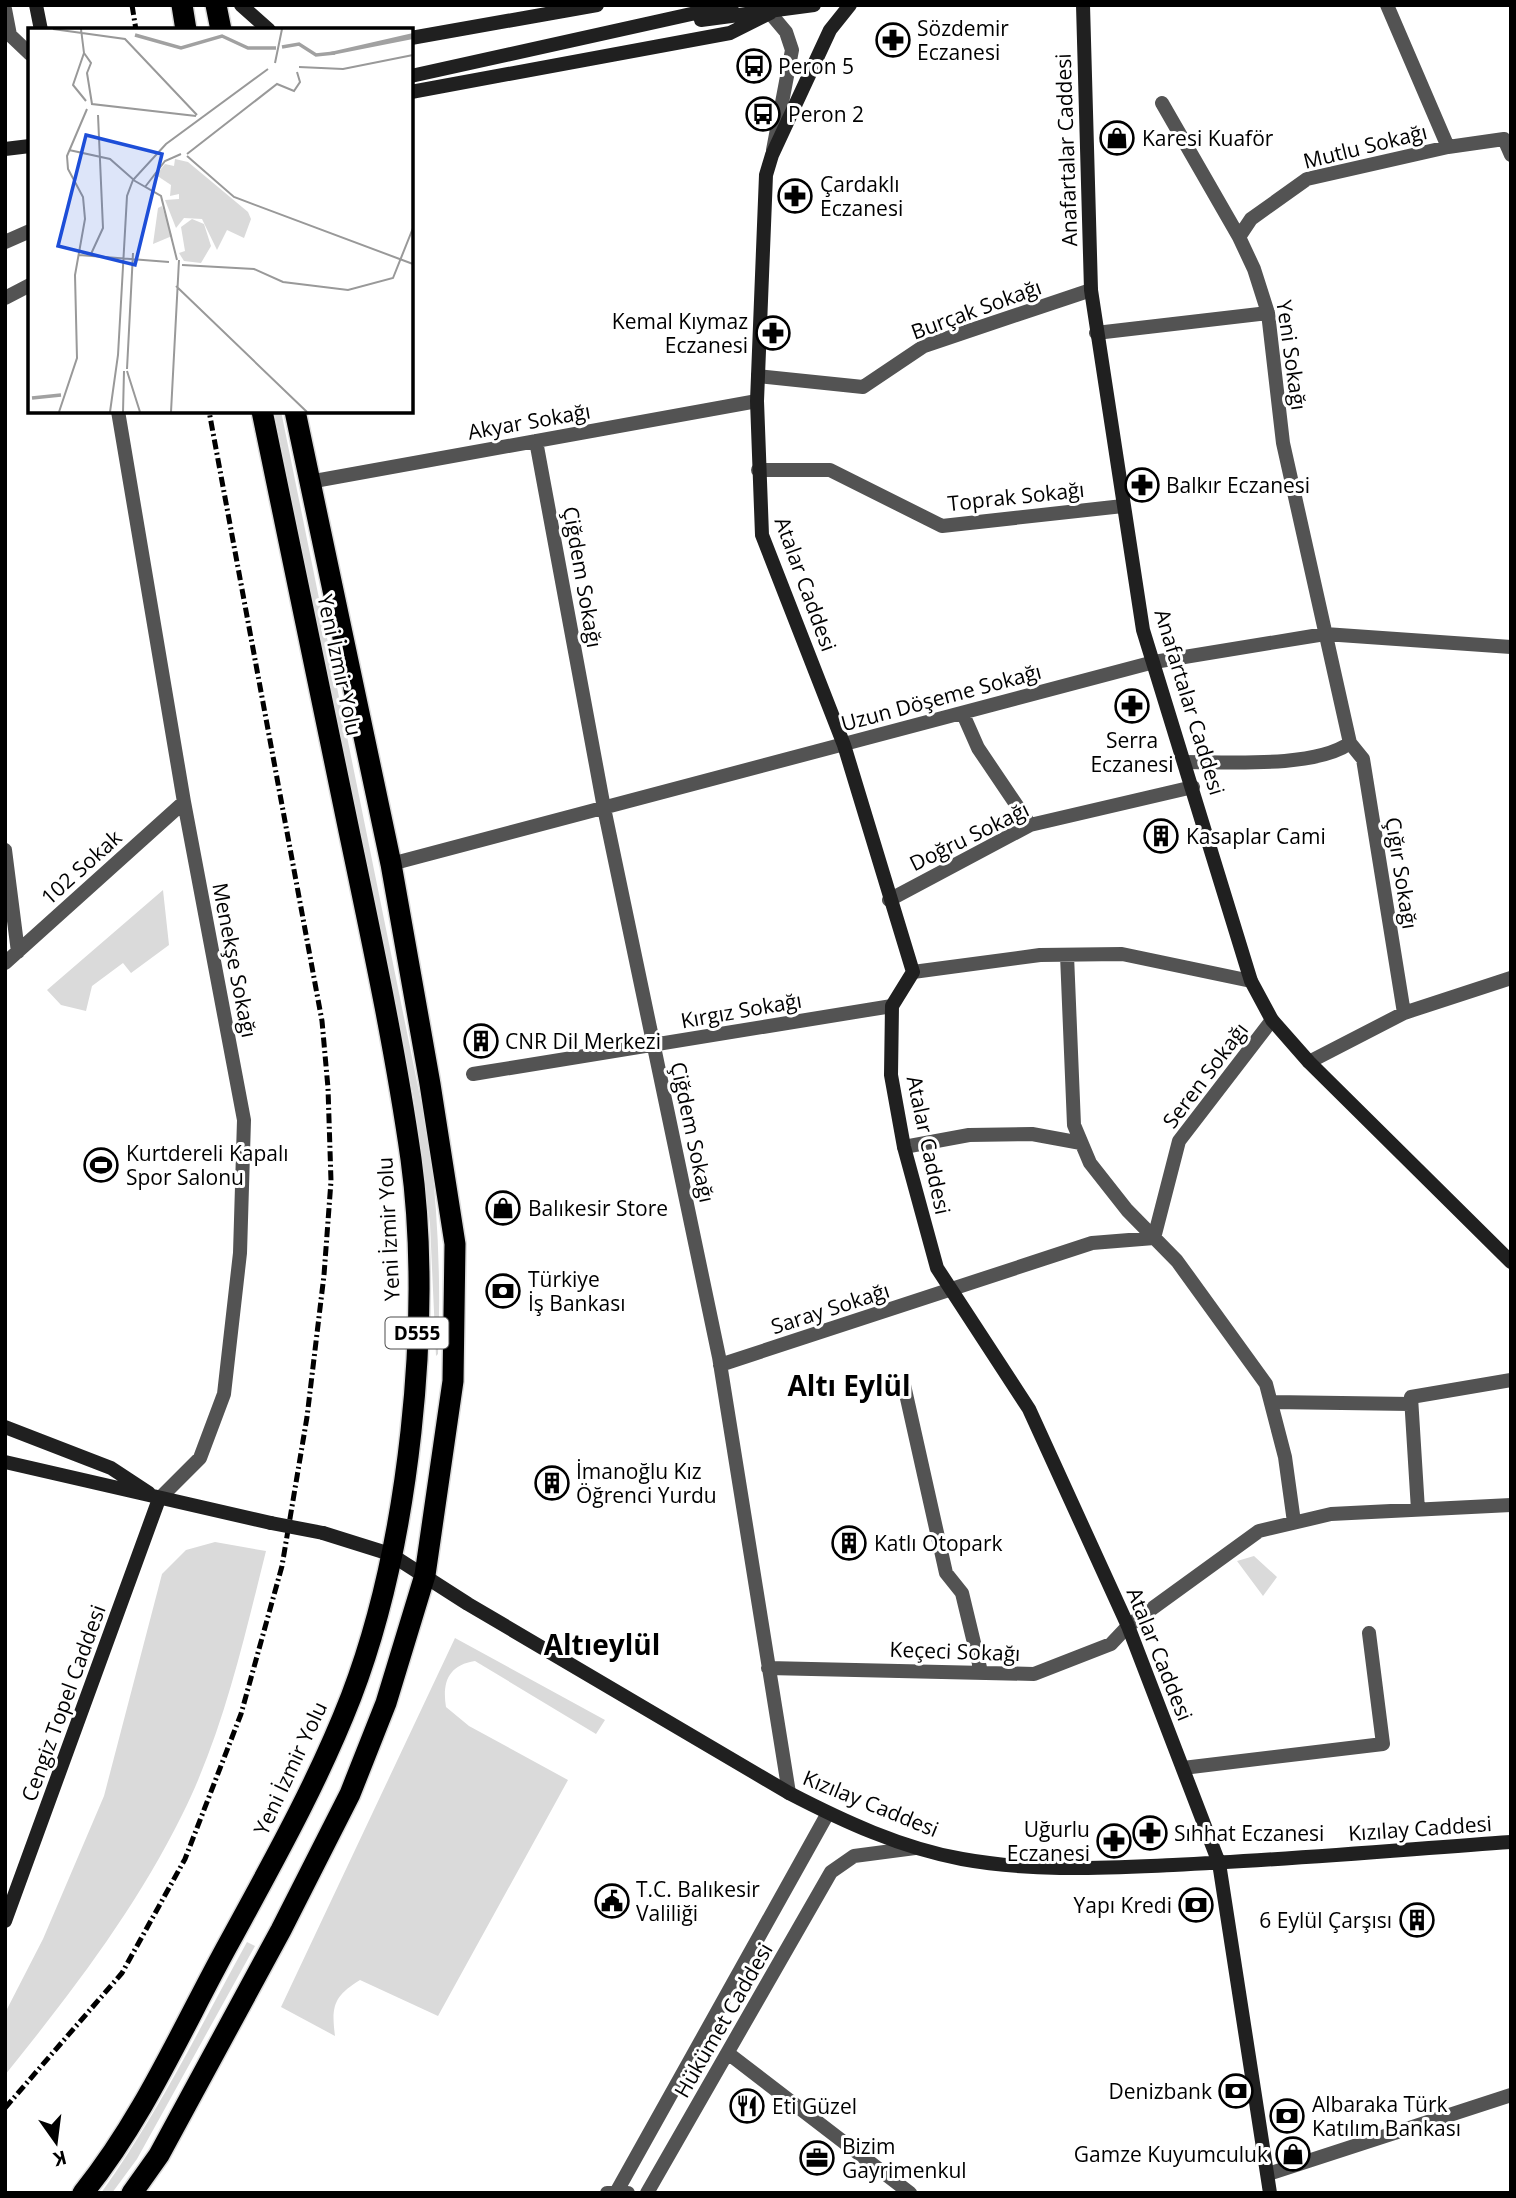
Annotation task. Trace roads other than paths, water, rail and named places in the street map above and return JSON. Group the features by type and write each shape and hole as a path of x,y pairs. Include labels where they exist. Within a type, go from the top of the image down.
{"highway":[{"path":"181,5 186,28"},
{"path":"216,5 221,28"},
{"name":"Yeni İzmir Yolu","path":"83,2193 161,2075 292,1827 351,1696 400,1509 417,1363 417,1261 411,1161 387,1015 262,413"},
{"name":"Yeni İzmir Yolu","path":"132,2193 159,2155 281,1930 350,1794 386,1703 425,1575 453,1381 455,1244 391,864 295,413"}],"main road":[{"path":"36,5 41,28"},
{"path":"242,5 268,28"},
{"path":"413,38 597,5"},
{"path":"413,76 648,26 732,5"},
{"path":"648,26 770,13 814,5"},
{"name":"Atalar Caddesi","path":"850,5 830,30 772,155 766,176 762,214 757,401 762,535 844,745 913,972"},
{"name":"Anafartalar Caddesi","path":"1083,5 1091,290 1143,630 1251,981 1272,1020 1309,1062 1510,1259"},
{"path":"413,92 730,33 770,13"},
{"path":"5,149 28,146"},
{"path":"892,1006 913,972"},
{"name":"Atalar Caddesi","path":"892,1006 891,1075 904,1147 937,1268 1029,1409 1128,1626 1219,1863 1270,2193"},
{"path":"5,1427 111,1468 159,1499"},
{"name":"Kızılay Caddesi","path":"5,1462 159,1499 323,1533 390,1554 468,1604 789,1793 828,1813 915,1848 961,1859 1044,1870 1219,1863 1511,1842"},
{"name":"Cengiz Topel Caddesi","path":"5,1921 159,1499"}],"street":[{"path":"1387,5 1448,146"},
{"path":"5,9 10,36 28,52"},
{"path":"770,13 786,32 792,50 772,155"},
{"name":"Yeni Sokağı","path":"1162,103 1239,237 1254,269 1268,313 1283,443 1325,634"},
{"name":"Mutlu Sokağı","path":"1239,237 1251,219 1307,179 1448,146 1504,139 1511,155"},
{"path":"5,242 28,232"},
{"path":"5,298 28,286"},
{"name":"Burçak Sokağı","path":"758,376 863,387 924,346 1091,290"},
{"path":"1096,333 1268,313"},
{"name":"Akyar Sokağı","path":"309,482 757,401"},
{"name":"Menekşe Sokağı","path":"118,413 184,802 244,1120 240,1253 224,1395 200,1458 159,1499"},
{"name":"Çiğdem Sokağı","path":"536,441 604,808 720,1365 789,1793"},
{"name":"Toprak Sokağı","path":"758,470 831,470 942,526 1123,506"},
{"name":"Uzun Döşeme Sokağı","path":"391,864 1154,662 1325,634 1511,647"},
{"name":"Çığır Sokağı","path":"1325,634 1350,743 1363,759 1404,1013"},
{"path":"963,714 978,748 1030,825"},
{"path":"1185,762 1268,762 1337,752 1350,743"},
{"name":"Doğru Sokağı","path":"889,900 1030,825 1193,787"},
{"name":"102 Sokak","path":"5,963 184,802"},
{"path":"5,850 18,952"},
{"path":"913,972 959,964 1067,955 1122,954 1251,981"},
{"path":"1067,955 1070,1089 1074,1125 1090,1163 1127,1210 1177,1261 1231,1332 1265,1384 1285,1457 1294,1522"},
{"path":"1309,1062 1404,1013 1511,978"},
{"name":"Kırgız Sokağı","path":"473,1074 892,1006"},
{"name":"Seren Sokağı","path":"1154,1238 1179,1141 1272,1020"},
{"path":"904,1147 969,1135 1032,1134 1082,1143"},
{"path":"952,1292 1092,1243 1154,1238"},
{"name":"Saray Sokağı","path":"720,1365 952,1292"},
{"path":"1418,1510 1411,1396 1511,1380"},
{"path":"904,1385 946,1573 962,1593 981,1672"},
{"path":"1272,1402 1411,1404"},
{"path":"1511,1505 1511,1514"},
{"name":"Keçeci Sokağı","path":"768,1668 1034,1674 1111,1644 1128,1626 1259,1531 1331,1514 1511,1505"},
{"path":"1183,1768 1383,1744 1369,1633"},
{"path":"618,2192 828,1813"},
{"name":"Hükümet Caddesi","path":"648,2193 831,1872 855,1856 915,1848"},
{"path":"729,2054 910,2193"},
{"path":"1268,2174 1511,2095"}],"railway":[{"path":"132,5 136,28"},
{"path":"5,2108 122,1973 185,1859 241,1714 282,1566 307,1417 324,1275 331,1181 328,1088 322,1021 209,413"}],"place":[{"name":"Sözdemir Eczanesi","path":"893,40"},
{"name":"Peron 5","path":"754,66"},
{"name":"Peron 2","path":"763,114"},
{"name":"Karesi Kuaför","path":"1117,138"},
{"name":"Çardaklı Eczanesi","path":"795,196"},
{"name":"Kemal Kıymaz Eczanesi","path":"773,333"},
{"name":"Balkır Eczanesi","path":"1142,485"},
{"name":"Serra Eczanesi","path":"1132,706"},
{"name":"Kasaplar Cami","path":"1161,836"},
{"name":"CNR Dil Merkezi","path":"481,1041"},
{"name":"Kurtdereli Kapalı Spor Salonu","path":"101,1165"},
{"name":"Balıkesir Store","path":"503,1208"},
{"name":"Türkiye İş Bankası","path":"503,1291"},
{"name":"İmanoğlu Kız Öğrenci Yurdu","path":"552,1483"},
{"name":"Katlı Otopark","path":"849,1543"},
{"name":"Sıhhat Eczanesi","path":"1150,1833"},
{"name":"Uğurlu Eczanesi","path":"1114,1841"},
{"name":"T.C. Balıkesir Valiliği","path":"612,1901"},
{"name":"Yapı Kredi","path":"1196,1905"},
{"name":"6 Eylül Çarşısı","path":"1417,1920"},
{"name":"Denizbank","path":"1236,2091"},
{"name":"Eti Güzel","path":"747,2106"},
{"name":"Albaraka Türk Katılım Bankası","path":"1287,2116"},
{"name":"Gamze Kuyumculuk","path":"1293,2154"},
{"name":"Bizim Gayrimenkul","path":"817,2158"}],"district":[{"name":"Altı Eylül","path":"849,1385"},
{"name":"Altıeylül","path":"602,1644"}]}
